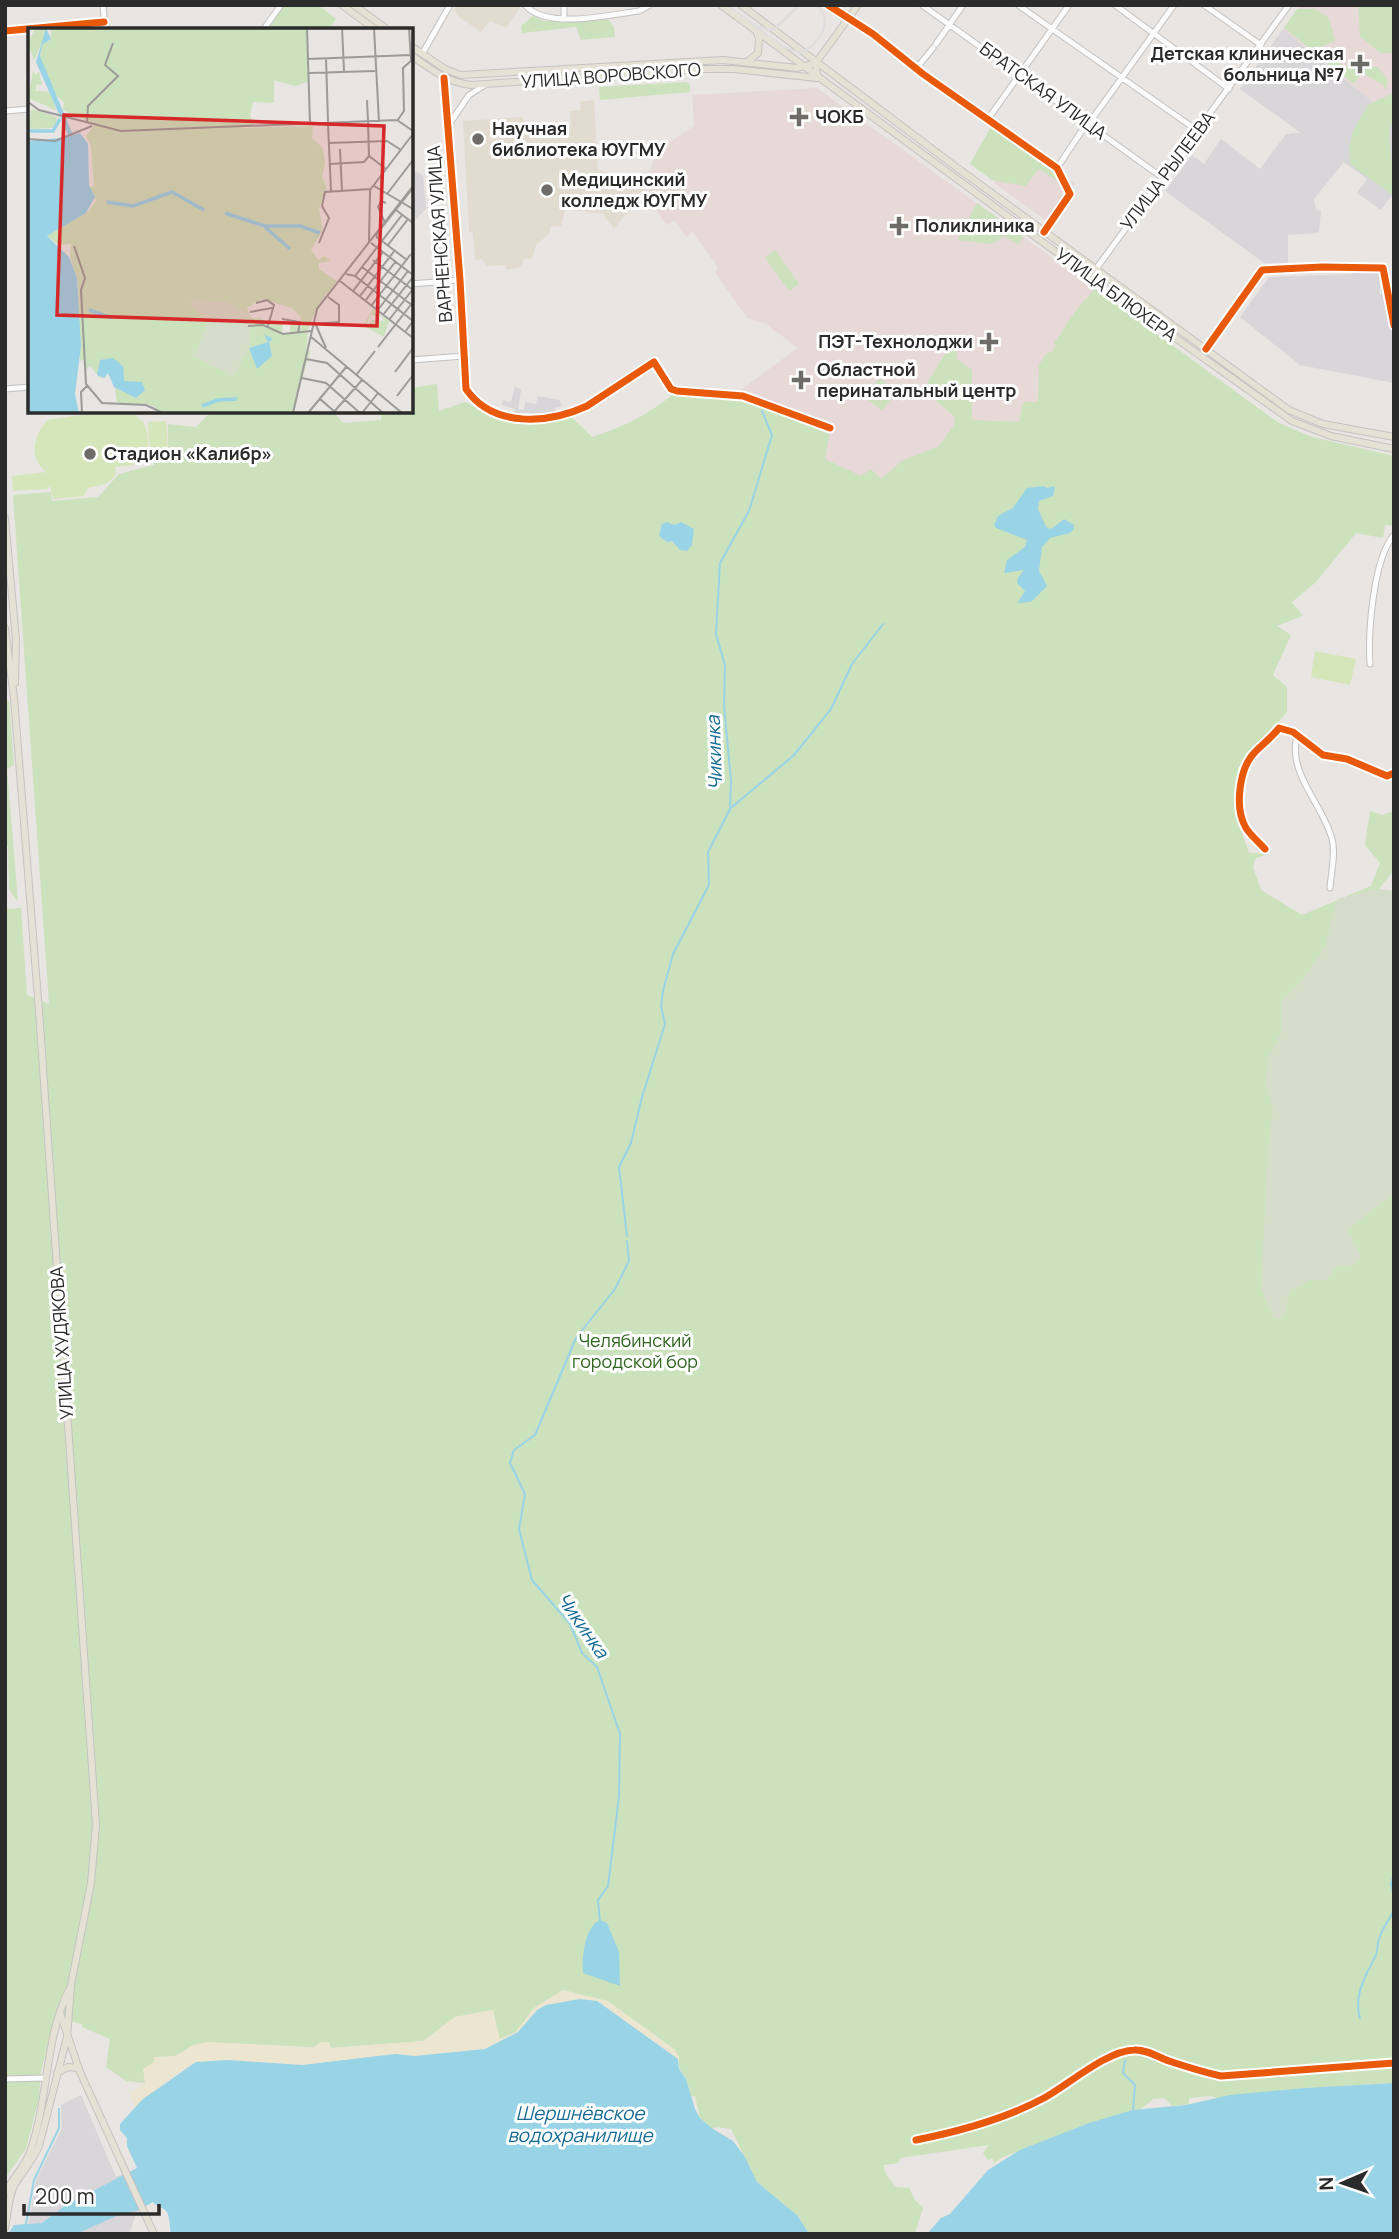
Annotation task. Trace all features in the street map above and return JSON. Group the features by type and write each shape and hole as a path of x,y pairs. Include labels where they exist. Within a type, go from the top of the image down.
{"main road":[{"path":"341,5 373,28"},
{"path":"354,5 385,28"},
{"path":"721,5 804,67"},
{"name":"УЛИЦА БЛЮХЕРА","path":"741,5 1044,232 1289,410 1323,424 1394,437"},
{"path":"820,79 816,70 817,63 858,5"},
{"path":"745,62 758,52 760,39 757,31"},
{"name":"УЛИЦА ВОРОВСКОГО","path":"413,47 445,69 461,75 723,60 804,67 817,63"},
{"name":"УЛИЦА ВОРОВСКОГО","path":"413,56 444,78 461,84 702,69 733,69 820,79"},
{"name":"УЛИЦА БЛЮХЕРА","path":"804,67 1292,421 1331,436 1394,449"},
{"path":"1090,277 1096,270"},
{"name":"УЛИЦА ХУДЯКОВА","path":"5,518 16,640 14,698"},
{"name":"УЛИЦА ХУДЯКОВА","path":"5,628 14,698 50,1162 96,1825 91,1882 71,1985"},
{"path":"5,2194 9,2183 30,2153 60,2013 71,1985"},
{"path":"5,2228 15,2185 39,2146 67,2037 71,1985"},
{"path":"60,2013 78,2068 154,2234"},
{"path":"57,2073 68,2067 78,2068"}],"street":[{"path":"103,5 105,28"},
{"path":"264,28 281,5"},
{"path":"422,54 450,5"},
{"path":"525,5 546,18 564,19 621,13 649,5"},
{"path":"564,5 564,19"},
{"path":"621,5 621,13"},
{"path":"828,5 1057,168 1070,194 1044,232"},
{"name":"БРАТСКАЯ УЛИЦА","path":"922,5 1163,178"},
{"path":"915,66 920,64 963,5"},
{"path":"1018,5 1198,131"},
{"path":"988,119 1069,5"},
{"path":"1115,5 1229,89"},
{"path":"1057,168 1174,5"},
{"path":"1204,5 1261,45"},
{"name":"УЛИЦА РЫЛЕЕВА","path":"1096,270 1289,5"},
{"path":"38,28 104,22"},
{"path":"5,31 28,29"},
{"name":"ВАРНЕНСКАЯ УЛИЦА","path":"444,78 466,389 473,398 488,411 518,419 576,411 587,407 654,362 671,389 743,396 830,428"},
{"path":"448,126 468,95 487,84"},
{"path":"5,111 28,109"},
{"path":"1206,349 1262,271 1311,267 1383,268 1394,326"},
{"path":"413,284 460,280"},
{"path":"413,360 464,356"},
{"path":"5,389 28,387"},
{"path":"1370,664 1370,629 1380,563 1394,535"},
{"path":"1265,849 1246,828 1242,818 1242,777 1255,752 1266,744 1279,728 1293,732 1323,755 1347,759 1387,776 1394,773"},
{"path":"1297,737 1295,744 1298,767 1332,838 1330,888"},
{"path":"916,2140 943,2135 1013,2112 1044,2098 1098,2063 1128,2051 1146,2051 1198,2071 1221,2076 1394,2063"},
{"path":"5,2079 45,2078"}],"shaded area":[{"path":"457,5 522,5 506,28 490,21 481,32 459,17 454,10"},
{"name":"Детская клиническая больница №7","path":"1300,5 1394,5 1394,119 1283,29"},
{"path":"1283,29 1394,119 1394,197 1391,196 1381,210 1357,193 1367,179 1344,162 1314,199 1316,210 1321,211 1319,233 1288,235 1288,263 1264,263 1165,191 1192,155 1204,164 1221,139 1260,169 1286,134 1301,133 1240,89"},
{"path":"817,88 1187,356 1038,402 1019,422 897,488 818,466 831,426 739,394 739,391 798,348 766,324 747,318 717,275 715,271 718,268 693,232 686,237 675,221 666,225 657,211 641,208 647,177 658,150 694,126 692,95","holes":["954,338 957,359 972,370 972,419 932,387"]},
{"path":"594,100 598,170 628,177 629,186 644,189 633,205 614,229 603,214 565,209 561,226 550,227 550,233 536,245 532,258 524,259 521,267 507,270 505,265 487,266 482,259 475,260 473,233 469,232 463,121 523,117 524,132 571,129 570,111 581,110 580,102"},
{"path":"1020,145 1075,184 1048,222 994,183"},
{"path":"413,171 423,175 426,209 413,222"},
{"path":"1353,270 1380,273 1380,294 1384,294 1394,343 1394,383 1300,365 1240,317 1269,277 1352,274"},
{"path":"515,386 521,390 518,409 524,410 525,402 536,404 538,396 560,400 562,406 555,408 555,412 542,414 514,413 515,409 502,405 503,400 511,402"},
{"path":"81,2095 116,2177 123,2174 140,2209 129,2234 27,2234 36,2180 62,2128 61,2105"}],"green space":[{"path":"283,5 318,5 336,19 329,28 266,28"},
{"path":"1358,5 1394,5 1394,57 1392,53 1380,53 1360,36"},
{"path":"1297,9 1315,9 1329,18 1335,41 1318,48 1344,66 1378,67 1388,80 1386,90 1382,84 1362,73 1354,84 1284,28"},
{"path":"533,16 544,21 609,20 614,27 615,37 581,40 576,27 522,33 521,26"},
{"path":"686,82 690,84 690,92 600,100 599,87"},
{"path":"1392,94 1394,123 1389,129 1391,160 1394,161 1394,189 1391,194 1351,165 1349,148 1353,131 1369,104"},
{"path":"992,125 998,133 1058,172 1059,182 1039,169 1025,186 992,180 970,164"},
{"path":"977,203 1024,237 1018,245 1004,236 992,244 957,240"},
{"path":"775,250 799,284 789,291 765,258"},
{"name":"Челябинский городской бор","path":"1095,289 1279,423 1312,437 1394,456 1394,526 1385,525 1383,538 1356,533 1316,582 1292,602 1303,616 1277,626 1291,635 1273,675 1287,687 1287,712 1238,768 1236,814 1249,853 1269,854 1256,858 1253,867 1261,890 1302,915 1371,886 1380,863 1365,845 1370,811 1382,815 1394,811 1394,870 1379,889 1394,893 1394,2083 1305,2088 1218,2098 1189,2098 1189,2104 1172,2106 1165,2098 1153,2099 1141,2109 1089,2123 994,2163 992,2158 988,2160 983,2153 989,2145 900,2158 899,2163 883,2165 887,2176 896,2187 909,2188 923,2208 915,2234 809,2234 798,2216 757,2182 731,2129 713,2129 700,2118 695,2096 691,2096 686,2079 679,2068 679,2057 675,2050 610,2007 563,1990 534,2008 516,2032 499,2040 493,2010 455,2017 424,2041 331,2048 207,2042 176,2056 154,2062 145,2083 126,2081 106,2067 110,2039 82,2027 82,2024 55,2017 26,2149 5,2178 5,909 21,908 27,995 49,1004 13,495 51,492 52,501 98,497 119,474 154,465 155,454 168,453 168,424 196,427 208,415 223,413 335,413 343,423 381,420 381,413 413,413 413,388 437,384 439,411 465,402 491,413 516,418 569,415 592,437 636,419 675,393 743,398 830,430 825,459 861,476 871,469 881,479 903,460 938,447 955,424 954,416 923,390 955,337 957,359 972,370 972,420 1019,422 1023,402 1038,402 1039,364 1056,345 1054,343 1077,309"},
{"path":"880,378 896,393 882,410 864,397"},
{"name":"Стадион «Калибр»","path":"93,413 135,413 144,423 147,433 145,455 139,463 115,467 116,475 106,484 88,488 84,496 53,499 50,486 47,489 13,491 12,476 46,472 37,460 35,446 47,420"},
{"path":"166,421 168,453 150,454 148,422"},
{"path":"1315,651 1356,659 1350,685 1311,677"},
{"path":"5,701 9,701 14,765 7,769 18,902 9,889 8,846 5,846"},
{"path":"1379,889 1394,891 1394,1193 1348,1229 1361,1257 1351,1267 1336,1267 1328,1280 1310,1280 1291,1290 1282,1320 1272,1316 1261,1287 1268,1151 1273,1108 1266,1084 1268,1059 1281,1033 1281,1001 1302,980 1325,947 1337,899"}],"sand":[{"path":"563,1990 608,2001 675,2050 678,2059 598,2001 580,1999 546,2005 537,2010 518,2032 485,2049 414,2056 395,2054 302,2065 228,2060 196,2062 135,2107 130,2093 145,2083 143,2069 154,2062 154,2057 175,2056 193,2045 207,2042 313,2048 320,2042 329,2042 331,2048 423,2041 455,2017 493,2010 500,2039 516,2032 534,2008"}],"water":[{"path":"1055,486 1053,496 1039,501 1038,509 1046,527 1051,529 1064,519 1074,525 1074,529 1070,533 1050,538 1042,547 1039,571 1047,586 1031,602 1019,603 1025,591 1017,583 1024,570 1004,573 1007,560 1025,547 1027,540 994,525 998,516 1013,508 1027,488"},
{"path":"667,522 674,525 681,522 694,529 692,545 687,551 680,550 672,541 667,542 659,536 662,524"},
{"path":"600,1920 607,1923 619,1952 620,1986 583,1973 587,1936"},
{"name":"Шершнёвское водохранилище","path":"580,1999 597,2001 678,2059 679,2069 686,2079 700,2118 733,2141 745,2157 757,2182 798,2216 809,2234 171,2234 167,2213 153,2202 137,2211 123,2213 76,2234 8,2234 14,2225 42,2223 66,2205 137,2168 127,2146 127,2138 120,2130 120,2124 143,2099 196,2062 228,2060 302,2065 395,2054 414,2056 485,2049 518,2032 537,2010 546,2005"},
{"path":"1394,2083 1394,2234 927,2234 941,2218 950,2214 988,2170 1020,2150 1089,2123 1133,2110 1186,2105 1230,2095"}],"waterway":[{"name":"Чикинка","path":"644,1091 665,1024 661,1006 673,954 709,885 708,852 730,809 731,781 724,706 725,665 716,634 720,563 749,511 772,435 762,411"},
{"path":"732,807 793,756 831,709 852,664 883,624"},
{"name":"Чикинка","path":"627,1236 619,1167 631,1143 643,1093"},
{"name":"Чикинка","path":"600,1921 598,1900 608,1886 619,1796 620,1734 597,1667 582,1653 570,1624 532,1580 519,1529 525,1494 510,1463 514,1450 535,1435 576,1338 615,1289 629,1261 627,1241"},
{"path":"1394,1875 1391,1883 1394,1896"},
{"path":"1360,2018 1359,1993 1376,1955 1380,1935 1394,1910"},
{"path":"1125,2060 1123,2073 1135,2085 1133,2110"},
{"path":"26,2224 34,2180 59,2128 59,2109"}],"tram line":[{"path":"727,5 784,47 800,53 813,45 822,32 824,18 816,5"},
{"path":"760,26 768,30 775,29 799,5"}],"cycle path":[{"path":"828,5 873,34 923,74 1057,168 1070,194 1044,232"},
{"path":"38,28 104,22"},
{"path":"5,31 28,29"},
{"path":"444,78 466,389 477,402 491,411 522,419 555,416 587,406 654,362 671,389 743,396 830,428"},
{"path":"1206,349 1262,270 1383,268 1394,325"},
{"path":"1265,849 1248,831 1242,820 1240,788 1250,758 1279,728 1293,732 1323,755 1347,759 1387,776 1394,773"},
{"path":"916,2140 1014,2112 1044,2098 1100,2062 1134,2050 1221,2076 1394,2063"}],"place":[{"name":"Детская клиническая больница №7","path":"1360,64"},
{"name":"ЧОКБ","path":"799,117"},
{"name":"Научная библиотека ЮУГМУ","path":"478,139"},
{"name":"Медицинский колледж ЮУГМУ","path":"547,190"},
{"name":"Поликлиника","path":"899,226"},
{"name":"ПЭТ-Технолоджи","path":"989,342"},
{"name":"Областной перинатальный центр","path":"801,380"},
{"name":"Стадион «Калибр»","path":"90,454"}]}
